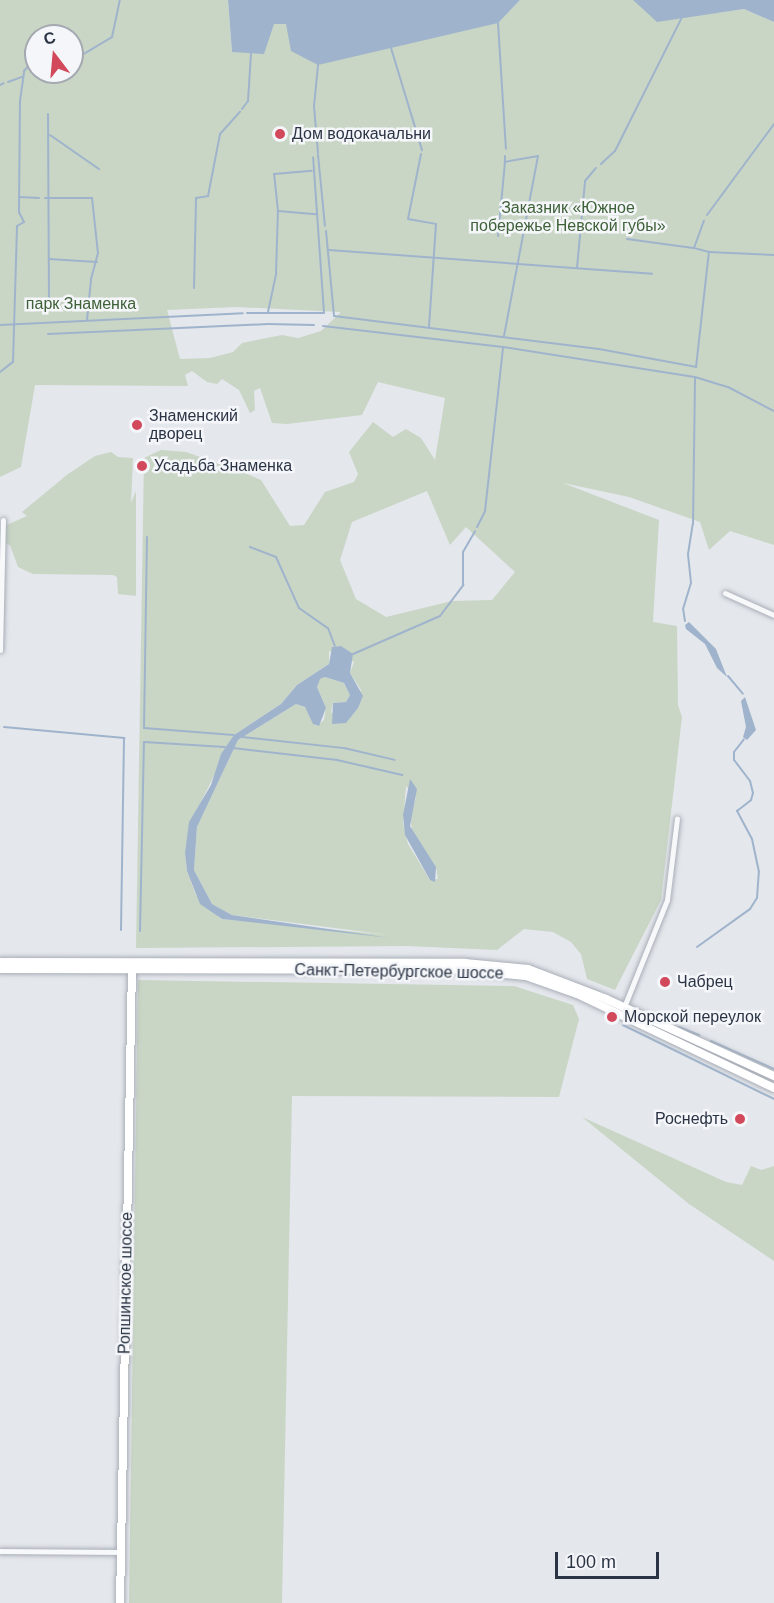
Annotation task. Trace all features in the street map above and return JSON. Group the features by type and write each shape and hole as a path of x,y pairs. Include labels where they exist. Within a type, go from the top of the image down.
{"main road":[{"name":"Санкт-Петербургское шоссе","path":"0,962 464,970 526,976 586,998 774,1088"},
{"name":"Санкт-Петербургское шоссе","path":"0,969 132,966 498,965 561,979 774,1076"},
{"name":"Ропшинское шоссе","path":"120,1603 132,966"}],"street":[{"path":"0,650 3,520"},
{"path":"725,593 774,615"},
{"path":"624,1007 667,900 677,819"},
{"path":"0,1551 121,1552"}],"green space":[{"path":"0,0 228,0 232,52 274,24 497,23 520,0 666,0 717,13 744,9 774,22 774,545 730,531 709,550 700,522 629,497 563,483 659,520 653,622 677,626 678,705 682,717 661,900 615,990 587,979 581,954 571,942 553,932 524,929 497,950 407,946 136,948 144,458 161,450 186,452 240,471 261,480 290,526 304,525 325,492 354,482 358,474 349,452 373,422 393,437 406,429 421,438 435,460 445,398 378,382 362,415 287,424 272,423 260,388 254,391 255,410 250,413 239,390 222,379 217,384 207,382 192,371 185,375 188,386 35,385 21,467 0,477","holes":["236,307 340,312 340,313 321,331 298,338 282,335 242,343 233,352 210,358 180,359 167,310","427,491 450,545 466,527 515,572 492,600 452,601 386,617 356,599 340,560 352,522","329,651 354,662 350,673 361,690 358,708 346,722 331,712 333,703 346,702 350,695 344,683 325,677 319,679 317,687 326,708 324,720 316,726 305,707 296,704 238,740 197,827 194,870 212,904 232,915 390,935 221,919 196,895 187,871 185,853 199,806 234,735 281,704 297,685 329,664","406,786 416,797 410,819 413,834 436,867 438,879 430,880 408,844 403,823"]},
{"path":"111,452 118,457 133,458 131,503 136,491 136,596 118,594 117,577 113,575 33,574 18,567 10,545 1,543 0,528 27,516 22,512 68,474 95,456"},
{"path":"138,980 514,986 573,1005 579,1019 559,1097 292,1096 282,1603 129,1603"},
{"path":"582,1117 726,1182 742,1185 751,1166 761,1170 774,1166 774,1261 689,1204"}],"water":[{"path":"228,0 520,0 498,23 318,65 291,51 286,24 274,24 264,54 232,52"},
{"path":"633,0 774,0 774,22 744,9 657,22"},
{"path":"689,622 716,649 727,677 717,668 705,644 686,629 685,625"},
{"path":"341,646 353,654 350,673 363,696 358,708 346,723 332,724 333,703 346,702 350,695 344,683 325,677 320,679 317,687 326,708 319,726 313,724 305,707 296,704 238,740 197,827 194,870 212,904 232,915 390,938 222,919 200,904 187,871 185,853 189,822 211,785 221,754 234,735 281,704 297,685 329,664 332,647"},
{"path":"745,697 756,730 747,740 743,737 746,727 741,701"},
{"path":"410,779 417,789 410,826 436,867 435,882 430,880 405,835 403,815"}],"waterway":[{"path":"84,54 112,37 120,0"},
{"path":"601,164 615,151 681,19"},
{"path":"498,23 506,149"},
{"path":"391,48 422,150"},
{"path":"242,109 248,101 251,53"},
{"path":"318,65 314,106 318,153"},
{"path":"0,372 13,362 17,226 24,222 19,212 20,101 24,71"},
{"path":"8,82 22,77"},
{"path":"0,85 4,83"},
{"path":"194,288 196,198 208,196 220,134 240,112"},
{"path":"48,114 49,300"},
{"path":"707,215 774,124"},
{"path":"50,135 99,169"},
{"path":"421,154 408,219 436,224 429,328"},
{"path":"318,155 325,226"},
{"path":"504,336 538,156 505,162 505,156"},
{"path":"247,313 324,313 313,157"},
{"path":"498,236 505,162"},
{"path":"577,268 585,181 596,168"},
{"path":"268,312 276,273 278,211 274,174 312,171"},
{"path":"19,197 39,198"},
{"path":"45,198 92,198 98,253 91,280 87,320"},
{"path":"278,211 316,214"},
{"path":"326,231 334,316 599,349 696,367 709,252 694,248 704,221"},
{"path":"627,239 693,248"},
{"path":"329,250 652,274"},
{"path":"709,252 774,255"},
{"path":"49,259 97,262"},
{"path":"0,325 243,313"},
{"path":"48,334 268,324 314,325"},
{"path":"323,326 503,347 695,377 728,387 774,411"},
{"path":"477,527 485,511 503,347"},
{"path":"685,621 683,609 691,583 688,554 693,524 695,377"},
{"path":"353,654 440,616 463,585 463,552 475,531"},
{"path":"147,537 144,728 234,735"},
{"path":"250,547 276,557 299,608 328,628 335,646"},
{"path":"728,676 743,694"},
{"path":"4,727 124,738 121,930"},
{"path":"242,737 344,748 395,760"},
{"path":"697,947 750,909 757,898 759,872 752,839 737,811 751,800 753,793 750,781 734,760 734,752 744,739"},
{"path":"140,931 144,742 225,747"},
{"path":"233,748 337,760 402,775"},
{"path":"623,1025 774,1099"},
{"path":"679,1027 699,1035"},
{"path":"711,1041 774,1069"}],"place":[{"name":"Дом водокачальни","path":"280,134"},
{"name":"Знаменский дворец","path":"137,425"},
{"name":"Усадьба Знаменка","path":"142,466"},
{"name":"Чабрец","path":"665,982"},
{"name":"Морской переулок","path":"612,1017"},
{"name":"Роснефть","path":"740,1119"}],"park label":[{"name":"Заказник «Южное побережье Невской губы»","path":"568,217"},
{"name":"парк Знаменка","path":"81,304"}]}
